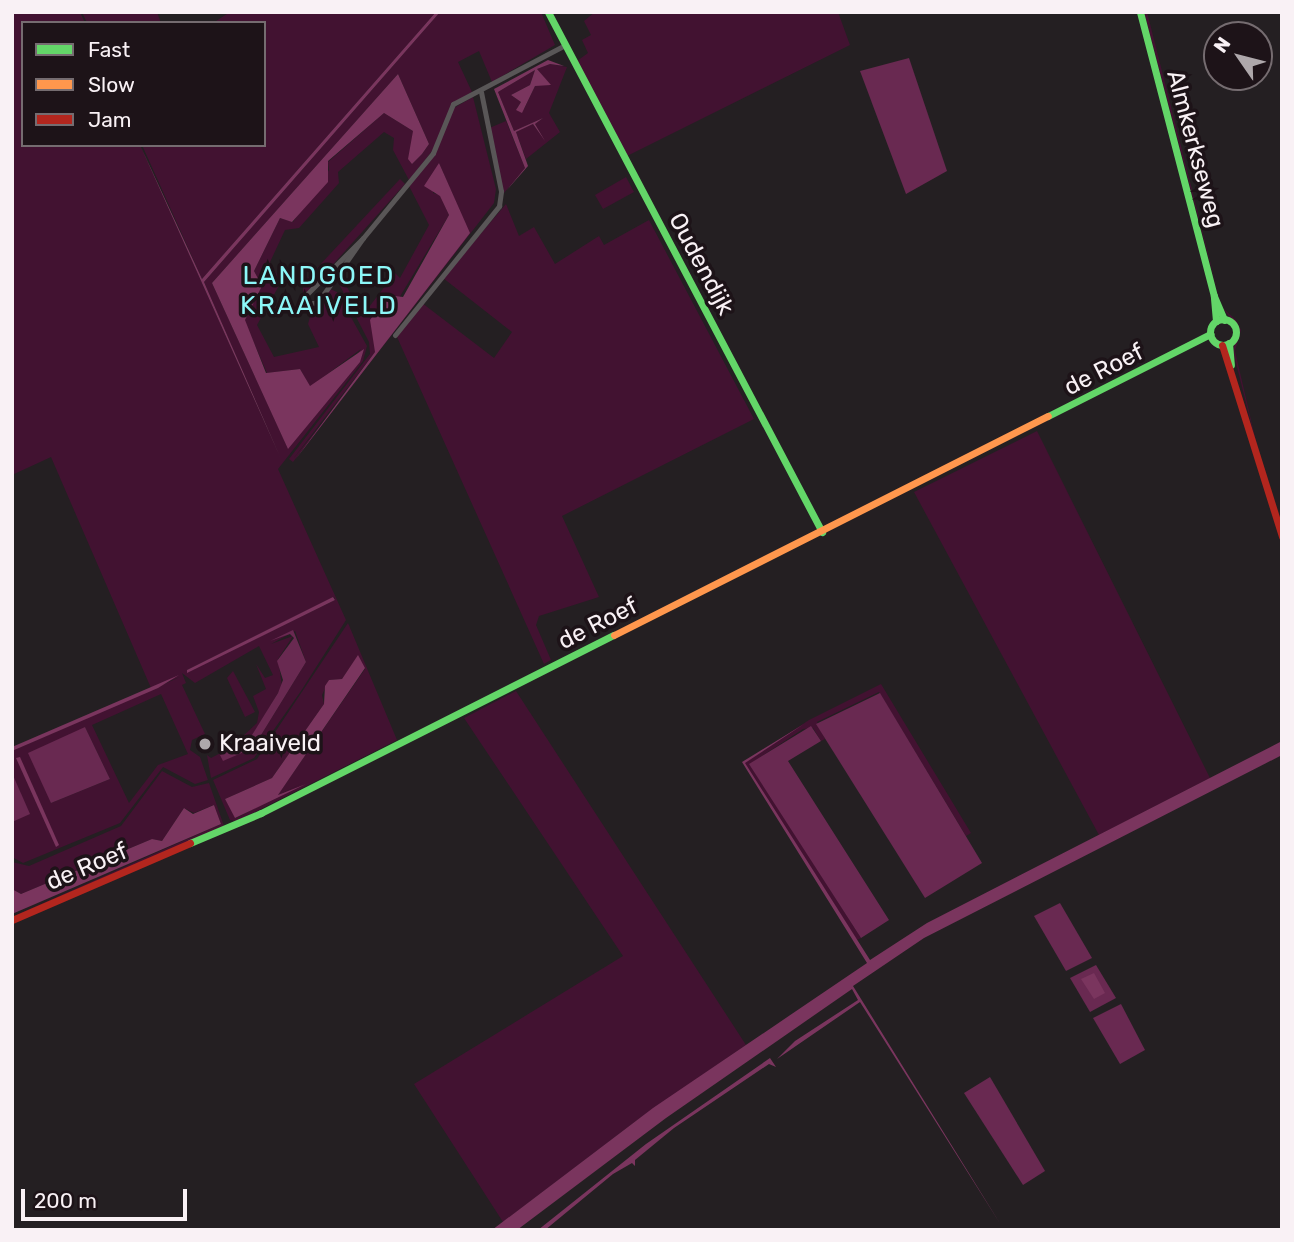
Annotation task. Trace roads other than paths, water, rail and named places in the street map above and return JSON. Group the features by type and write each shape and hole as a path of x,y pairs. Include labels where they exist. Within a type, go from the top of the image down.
{"street":[{"name":"Oudendijk","path":"548,12 563,46 822,532"},
{"name":"Almkerkseweg","path":"1140,12 1220,321 1236,331 1226,344"},
{"path":"363,238 305,296 306,304 318,302 363,238 433,153 453,104 481,92 563,46"},
{"path":"395,335 499,206 501,191 481,92"},
{"path":"1220,321 1212,337 1226,344 1256,464 1282,537"},
{"name":"de Roef","path":"12,920 261,813 1212,337"}],"place":[{"name":"Kraaiveld","path":"205,744"}],"district":[{"name":"LANDGOED KRAAIVELD","path":"319,291"}]}
